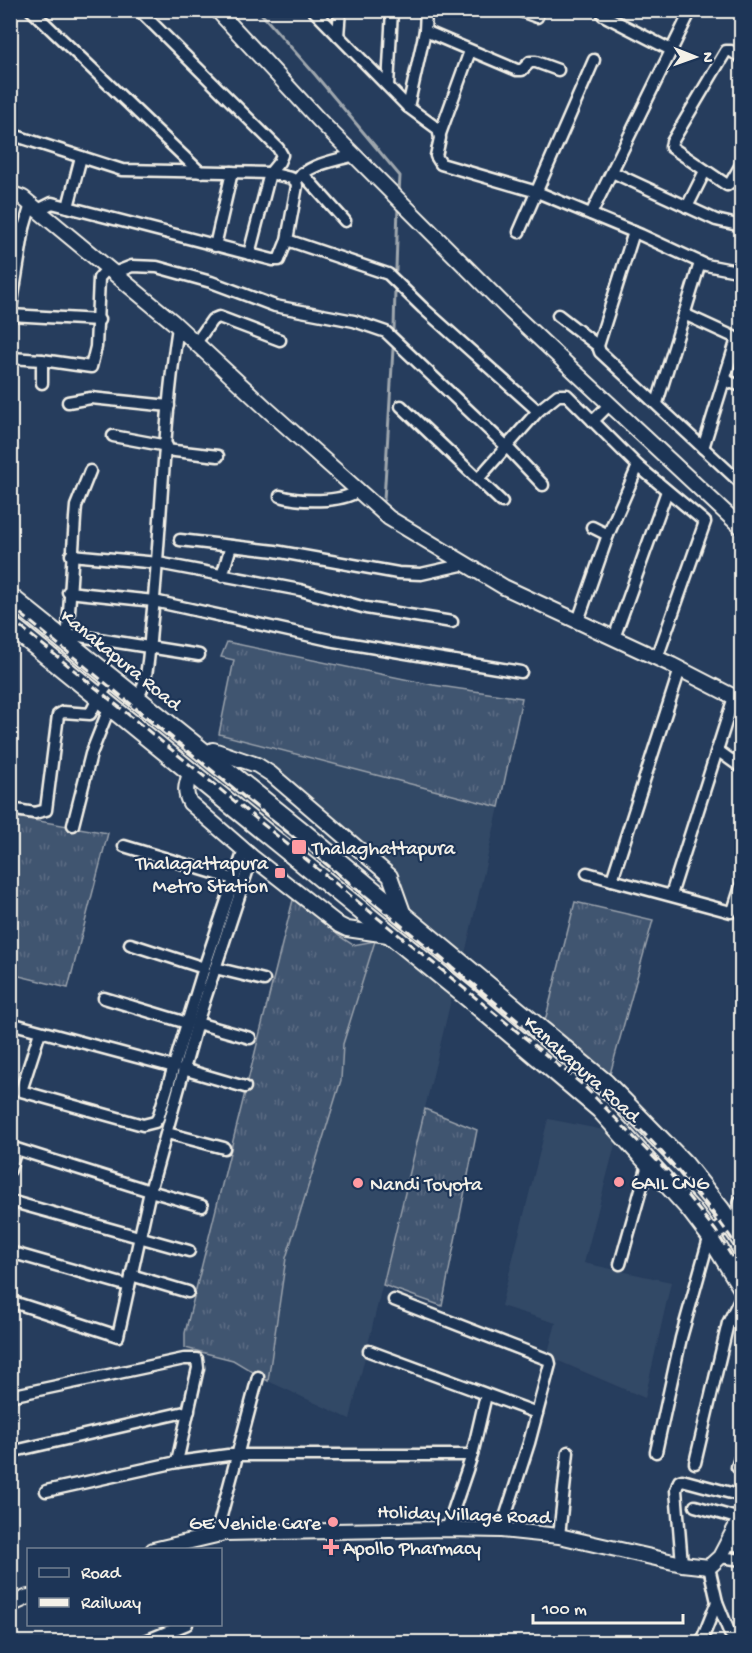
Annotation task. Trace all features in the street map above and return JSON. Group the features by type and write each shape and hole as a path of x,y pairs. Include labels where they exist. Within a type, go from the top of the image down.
{"highway":[{"name":"Kanakapura Road","path":"10,597 67,639 136,700 300,830 605,1083 685,1165 738,1235"},
{"name":"Kanakapura Road","path":"10,625 564,1076 600,1109 649,1161 710,1235 741,1287"},
{"path":"408,949 423,933"}],"main road":[{"path":"722,1254 738,1235 741,1203"},
{"path":"710,1235 738,1235"}],"street":[{"path":"32,10 200,172"},
{"path":"139,10 282,154 270,173 249,254"},
{"path":"217,10 354,155 511,312 741,528"},
{"path":"313,10 408,107 438,129 440,134"},
{"path":"338,36 340,10"},
{"path":"388,86 392,10"},
{"path":"408,107 425,31 426,10"},
{"path":"518,10 537,16"},
{"path":"591,214 689,11"},
{"path":"603,15 671,50"},
{"path":"425,31 517,70 522,70 530,62 558,70"},
{"path":"470,51 440,134 436,156 441,164 537,192 634,232 700,263 741,272"},
{"path":"741,58 731,51 726,51 671,144 672,149 725,183 730,184 741,163"},
{"path":"519,232 594,60"},
{"path":"10,134 122,170 270,173 291,178 299,177 318,166 354,155"},
{"path":"68,207 81,157"},
{"path":"687,207 705,171"},
{"path":"215,246 232,172"},
{"path":"612,172 716,220 741,226"},
{"path":"299,177 345,221"},
{"path":"34,207 52,203 215,246 279,260 287,240 299,177"},
{"path":"10,193 23,198 178,327 389,519 504,587 680,669 738,699 717,750 671,895"},
{"path":"34,207 24,228 10,315 98,320"},
{"path":"10,231 24,228"},
{"path":"598,346 634,232"},
{"path":"287,240 388,274 538,411"},
{"path":"657,403 700,263"},
{"path":"10,358 90,367 96,346 99,278 111,270 132,266 157,267 211,282 275,306 354,321 386,332 506,446 543,485"},
{"path":"684,314 734,337 736,342 703,448"},
{"path":"558,315 598,346 600,352 741,484"},
{"path":"196,343 212,320 219,316 280,340"},
{"path":"136,700 145,677 154,601 172,365 178,327"},
{"path":"42,360 42,383"},
{"path":"725,377 729,382 741,386"},
{"path":"478,479 538,411 558,395 563,394 567,395 638,466 705,522 657,658"},
{"path":"68,402 91,398 170,406"},
{"path":"593,421 610,404"},
{"path":"401,406 502,502"},
{"path":"113,436 166,448 218,456"},
{"path":"578,621 608,535 638,466"},
{"path":"90,471 76,506 68,592 67,639 199,655"},
{"path":"280,495 313,500 348,496 358,491"},
{"path":"614,638 667,491"},
{"path":"592,527 608,535"},
{"path":"180,540 275,551 398,573 421,574 466,564"},
{"path":"222,576 231,546"},
{"path":"71,555 158,563 300,590 366,608 452,622"},
{"path":"68,592 154,601 334,641 520,672"},
{"path":"612,880 680,669"},
{"path":"73,825 104,701 112,679"},
{"path":"10,809 35,813 46,810 58,715 63,712 90,714 104,701"},
{"name":"Kanakapura Road","path":"205,755 213,750 257,765 271,774 390,876 395,895 406,919"},
{"path":"717,750 741,768"},
{"name":"Kanakapura Road","path":"191,771 186,787 186,795 190,803 248,853 339,925 347,929 377,932 390,936"},
{"path":"124,846 234,879"},
{"path":"40,1032 16,1089 143,1125 151,1125 158,1118 178,1068 234,879 248,853"},
{"path":"209,968 248,853"},
{"path":"587,873 736,914 741,883"},
{"path":"130,944 209,968 264,980"},
{"path":"104,998 250,1038"},
{"path":"10,1023 245,1087"},
{"path":"10,1301 118,1336 150,1191 167,1132 178,1068"},
{"path":"167,1132 224,1148"},
{"path":"10,1170 13,1148 202,1206"},
{"path":"620,1264 649,1161"},
{"path":"10,1201 189,1251"},
{"path":"656,1452 681,1338 710,1235"},
{"path":"10,1252 129,1286"},
{"path":"131,1275 188,1292"},
{"path":"695,1463 728,1323 741,1295"},
{"path":"394,1300 549,1360 550,1364 537,1413 501,1530"},
{"path":"369,1351 537,1413"},
{"path":"10,1396 192,1358 198,1361 198,1368 177,1462"},
{"path":"216,1535 258,1377"},
{"path":"447,1529 472,1455 486,1395"},
{"path":"10,1452 189,1411"},
{"path":"559,1536 568,1452"},
{"path":"737,1467 741,1452"},
{"path":"46,1491 177,1462 238,1454 472,1455"},
{"path":"682,1564 676,1490 679,1481 741,1496"},
{"path":"696,1506 740,1517 734,1545 709,1567 717,1602 730,1634 741,1642"},
{"name":"Holiday Village Road","path":"161,1548 216,1535 265,1532 501,1530 559,1536 682,1564 709,1567"},
{"path":"720,1557 741,1560"},
{"path":"10,1605 27,1597"},
{"path":"701,1642 717,1602"},
{"path":"143,1642 182,1626"}],"shaded area":[{"path":"219,734 499,807 464,958 411,914 401,893 395,871 260,760 216,746"},
{"name":"Nandi Toyota","path":"384,939 452,996 350,1419 268,1381 286,1258 341,1080 343,1044 375,941"},
{"path":"548,1119 604,1130 616,1141 584,1263 671,1282 645,1398 547,1356 556,1323 501,1306"}],"green space":[{"path":"227,642 433,685 522,698 499,807 219,734 234,660 221,657"},
{"path":"10,816 108,833 68,988 11,974"},
{"path":"294,896 339,936 353,945 375,941 343,1044 341,1080 286,1258 268,1381 233,1360 185,1348 185,1333"},
{"path":"575,902 653,920 610,1074 545,1021"},
{"path":"425,1109 477,1130 442,1306 383,1285"}],"waterway":[{"path":"258,10 400,176 399,194"},
{"path":"396,270 398,206"},
{"path":"394,329 395,290"},
{"path":"384,500 393,349"}],"railway":[{"path":"10,605 523,1025"},
{"path":"10,618 584,1086 670,1174 716,1231 742,1273"},
{"path":"612,1101 681,1174 742,1254"}],"place":[{"name":"Thalaghattapura","path":"299,847"},
{"name":"Thalagattapura Metro Station","path":"280,873"},
{"name":"GAIL CNG","path":"619,1182"},
{"name":"Nandi Toyota","path":"358,1183"},
{"name":"GE Vehicle Care","path":"333,1522"},
{"name":"Apollo Pharmacy","path":"331,1547"}]}
